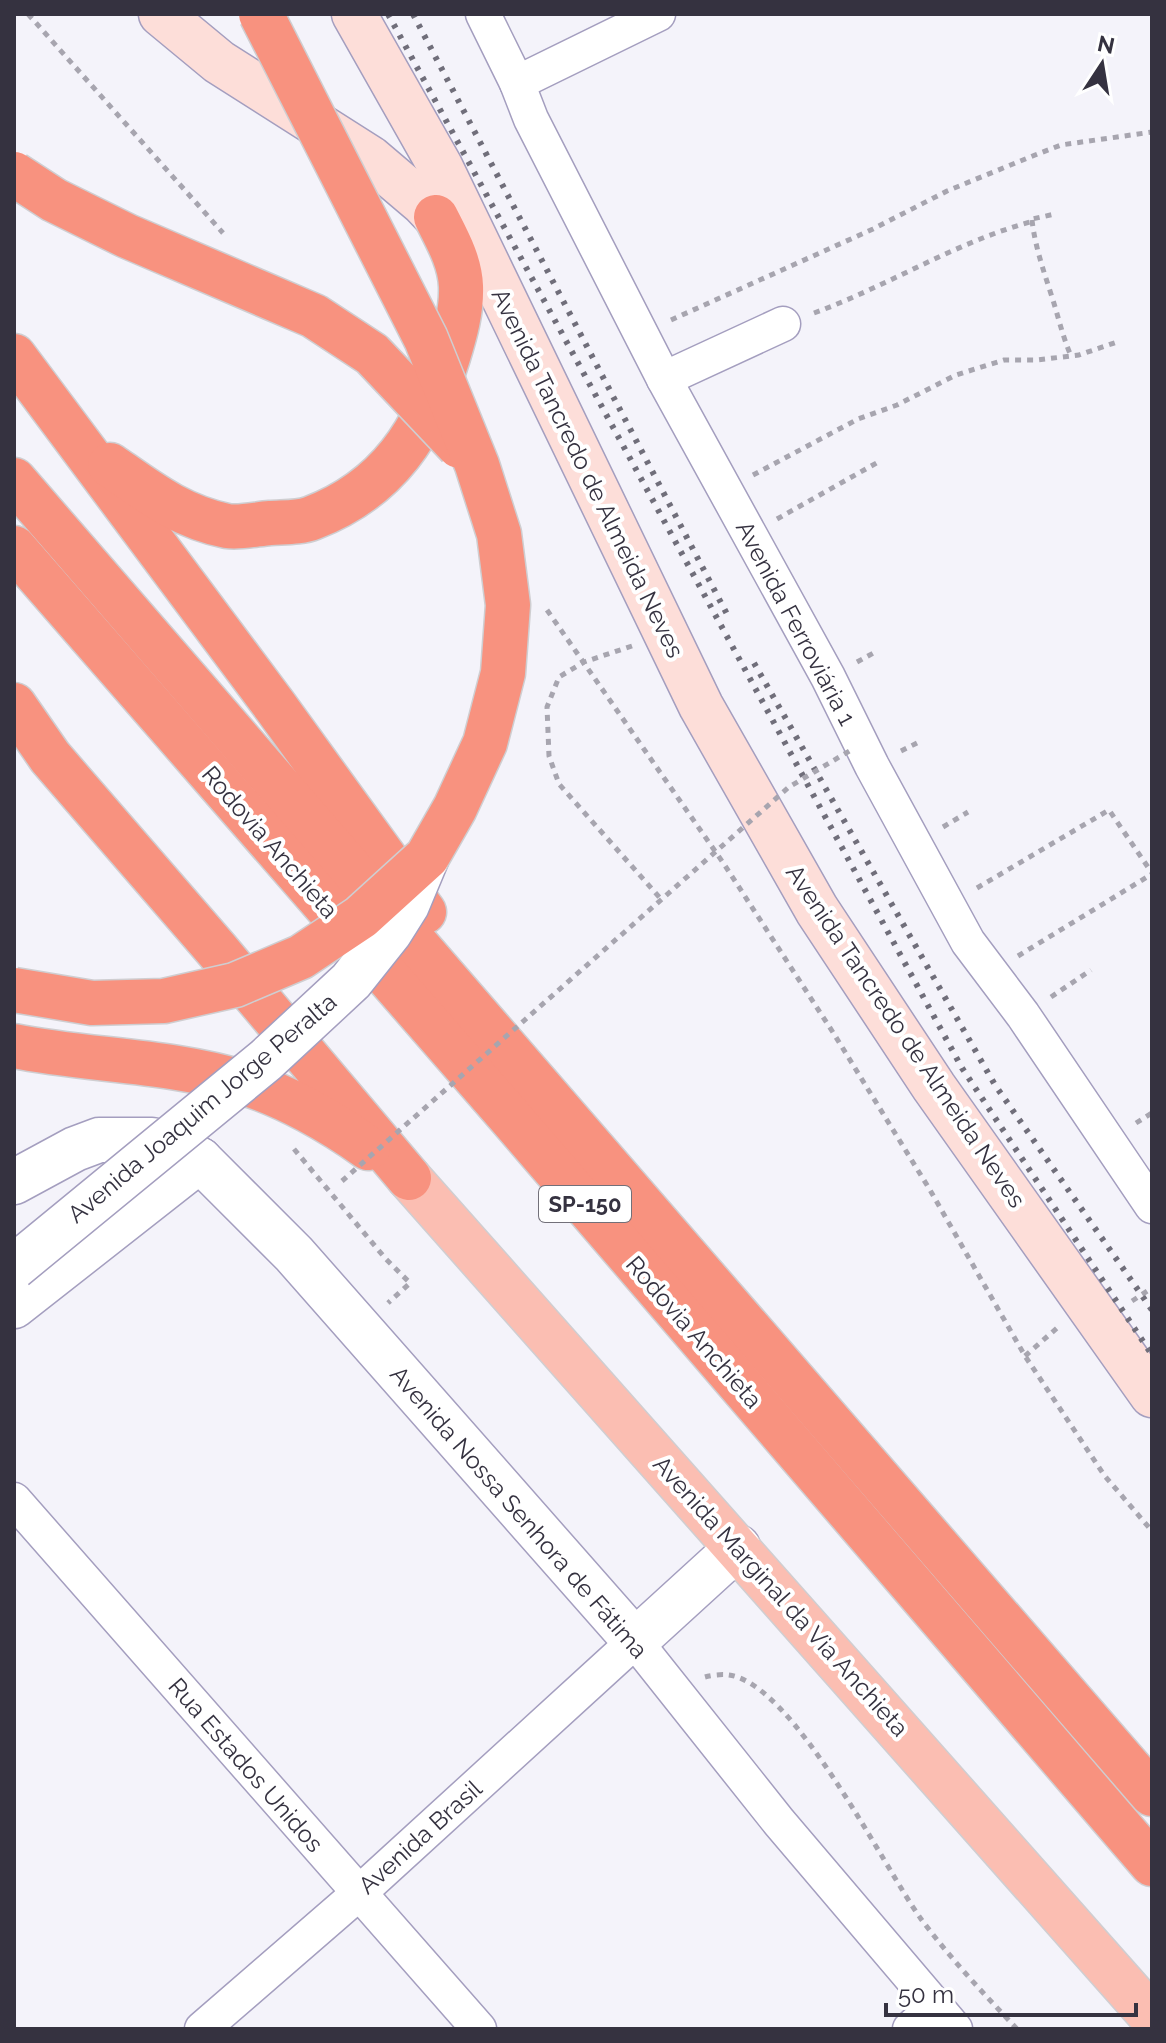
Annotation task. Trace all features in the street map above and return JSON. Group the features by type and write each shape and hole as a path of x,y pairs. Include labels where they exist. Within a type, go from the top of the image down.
{"highway":[{"path":"14,990 92,1003 164,1001 235,985 301,957 361,917 427,857 455,808 485,743 503,673 508,605 499,534 477,465 426,339 261,14"},
{"path":"14,174 54,200 127,236 314,316 372,354 477,465"},
{"path":"76,441 172,509 230,527 310,519 356,496 398,460 415,437 434,399 477,279 454,254 436,217"},
{"path":"14,356 275,706 466,971 553,1103"},
{"name":"Rodovia Anchieta","path":"14,480 1152,1794"},
{"name":"Rodovia Anchieta","path":"14,548 510,1117 1152,1864"},
{"path":"14,705 50,757 409,1178"},
{"path":"14,1046 58,1055 183,1069 244,1083 301,1108 354,1138 409,1178"}],"main road":[{"path":"161,14 219,62 370,158 436,217"},
{"name":"Avenida Tancredo de Almeida Neves","path":"354,14 440,166 477,279 667,635 701,706 817,910 934,1087 1152,1395"},
{"name":"Avenida Marginal da Via Anchieta","path":"409,1178 1152,2017"}],"street":[{"name":"Avenida Ferroviária 1","path":"483,14 531,119 664,379 828,677 872,766 968,942 1023,1015 1152,1206"},
{"path":"517,83 658,14"},
{"path":"664,379 783,324"},
{"name":"Avenida Joaquim Jorge Peralta","path":"14,1267 266,1060 351,981 407,905 427,857"},
{"name":"Avenida Nossa Senhora de Fátima","path":"14,1182 75,1149 99,1140 152,1140 177,1146 200,1160 294,1254 635,1641 933,2022"},
{"name":"Avenida Joaquim Jorge Peralta","path":"14,1306 200,1160"},
{"name":"Rua Estados Unidos","path":"14,1500 479,2029"},
{"path":"635,1641 738,1547"},
{"name":"Avenida Brasil","path":"202,2029 359,1893 635,1641"}],"path":[{"path":"28,14 168,174 233,243"},
{"path":"641,333 873,229 947,191 1035,155 1061,145 1152,132"},
{"path":"783,324 825,309 966,243 1055,214"},
{"path":"1032,219 1041,269 1052,296 1059,329 1071,356"},
{"path":"724,490 858,419 897,405 956,375 1004,360 1071,356 1120,341"},
{"path":"748,535 880,461"},
{"path":"540,601 716,852 834,1034 930,1190 1033,1369 1104,1475 1152,1531"},
{"path":"660,898 559,784 549,756 547,707 559,677 584,662 667,635"},
{"path":"333,1171 342,1181 789,787 851,750"},
{"path":"948,905 1109,810 1152,874 990,973"},
{"path":"1023,1015 1091,970"},
{"path":"305,1140 293,1149 410,1283 359,1329"},
{"path":"676,1693 708,1676 730,1675 748,1682 785,1713 820,1756 921,1919 969,1978 1017,2029"}],"railway":[{"path":"388,14 962,1068 1152,1355"},
{"path":"413,14 729,618"},
{"path":"754,663 995,1085 1152,1310"}]}
